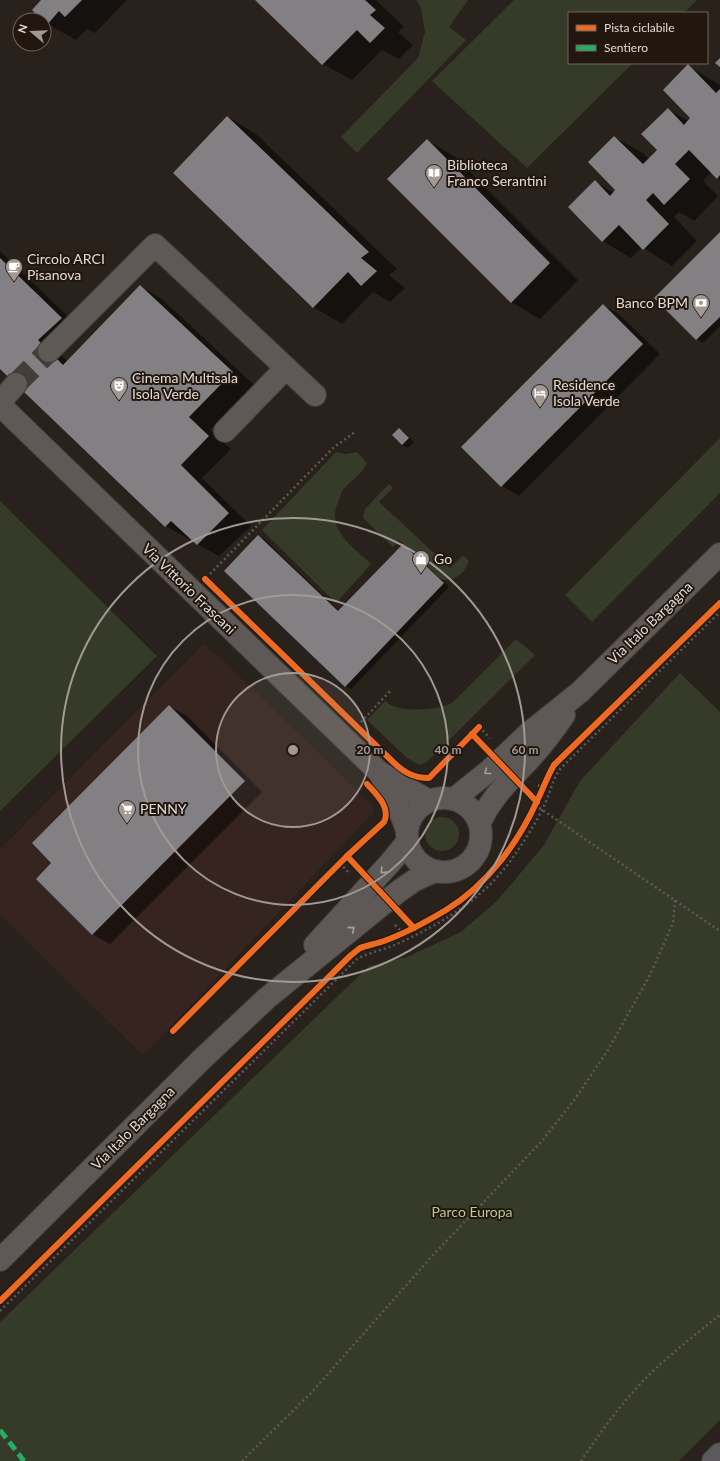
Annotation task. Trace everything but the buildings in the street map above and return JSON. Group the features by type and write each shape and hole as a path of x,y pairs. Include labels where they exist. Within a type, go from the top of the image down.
{"main road":[{"path":"713,1461 720,1454"}],"street":[{"path":"49,351 155,245 315,395"},
{"path":"225,431 286,368"},
{"path":"0,403 16,384"},
{"name":"Via Vittorio Frascani","path":"0,403 192,592 379,772 429,801"},
{"name":"Via Italo Bargagna","path":"454,799 490,770 530,732 580,692 720,554"},
{"name":"Via Italo Bargagna","path":"480,822 487,807 496,795 541,745 580,692"},
{"name":"Via Vittorio Frascani","path":"379,772 399,809 407,836"},
{"path":"446,798 454,799 470,807 480,822 482,830 480,845 473,859 461,869 444,872 435,871 426,867 412,854 407,836 415,812 429,801 446,798"},
{"name":"Via Italo Bargagna","path":"267,998 390,863 407,836"},
{"name":"Via Italo Bargagna","path":"0,1260 201,1060 267,998 399,891 435,871"}],"path":[{"path":"192,592 333,448 355,432"},
{"path":"604,716 717,610"},
{"path":"0,1311 357,959 395,945 433,927 468,904 481,892 503,870 515,855 542,810 557,773 561,768 717,610"},
{"path":"356,727 392,688"},
{"path":"512,777 537,802 534,808 542,810 720,931"},
{"path":"540,795 545,780"},
{"path":"334,869 344,860"},
{"path":"242,1461 312,1392 433,1255 542,1141 575,1100 608,1050 650,975 673,923 675,900"},
{"path":"447,910 456,904"},
{"path":"397,936 423,924"},
{"path":"581,1461 621,1408 652,1373 720,1314"}],"shaded area":[{"path":"203,644 221,658 372,805 374,809 372,815 143,1056 0,915 0,849"}],"green space":[{"path":"416,0 468,0 449,27 466,40 357,153 341,137 418,58 425,32 421,8"},
{"path":"514,0 697,0 685,12 568,12 568,64 632,64 527,168 432,81"},
{"path":"720,438 720,493 592,622 565,595"},
{"path":"336,452 346,454 357,452 367,463 362,471 342,491 335,512 338,529 343,537 371,564 336,603 262,530"},
{"path":"389,484 393,488 379,502 450,568 463,555 469,561 461,574 448,580 438,578 399,540 393,547 363,518 365,509"},
{"path":"0,501 157,656 0,811"},
{"path":"516,639 535,655 427,762 420,765 407,758 367,720 385,701 399,708 415,710 431,709 452,703"},
{"name":"Parco Europa","path":"680,673 720,712 720,1420 679,1461 0,1461 0,1322 369,966 407,957 461,932 497,901 544,845 580,781"},
{"path":"439,817 445,817 454,822 458,828 458,840 454,846 445,851 439,851 430,846 425,837 425,831 430,822"}],"tunnel":[{"path":"16,384 49,351"}],"marked path":[{"path":"0,1430 24,1461"}],"cycle path":[{"path":"205,579 403,771 417,777 429,778 479,727"},
{"path":"0,1301 350,956 360,948 381,942 408,931 446,910 461,900 488,876 500,862 521,832 554,765 720,603"},
{"path":"472,734 537,802"},
{"path":"173,1031 347,856 384,822 386,811 382,801 367,784"},
{"path":"347,856 414,928"}],"place":[{"name":"Biblioteca Franco Serantini","path":"434,188"},
{"name":"Circolo ARCI Pisanova","path":"14,282"},
{"name":"Banco BPM","path":"701,318"},
{"name":"Cinema Multisala Isola Verde","path":"119,401"},
{"name":"Residence Isola Verde","path":"540,408"},
{"name":"Go","path":"421,574"},
{"name":"PENNY","path":"127,824"}]}
